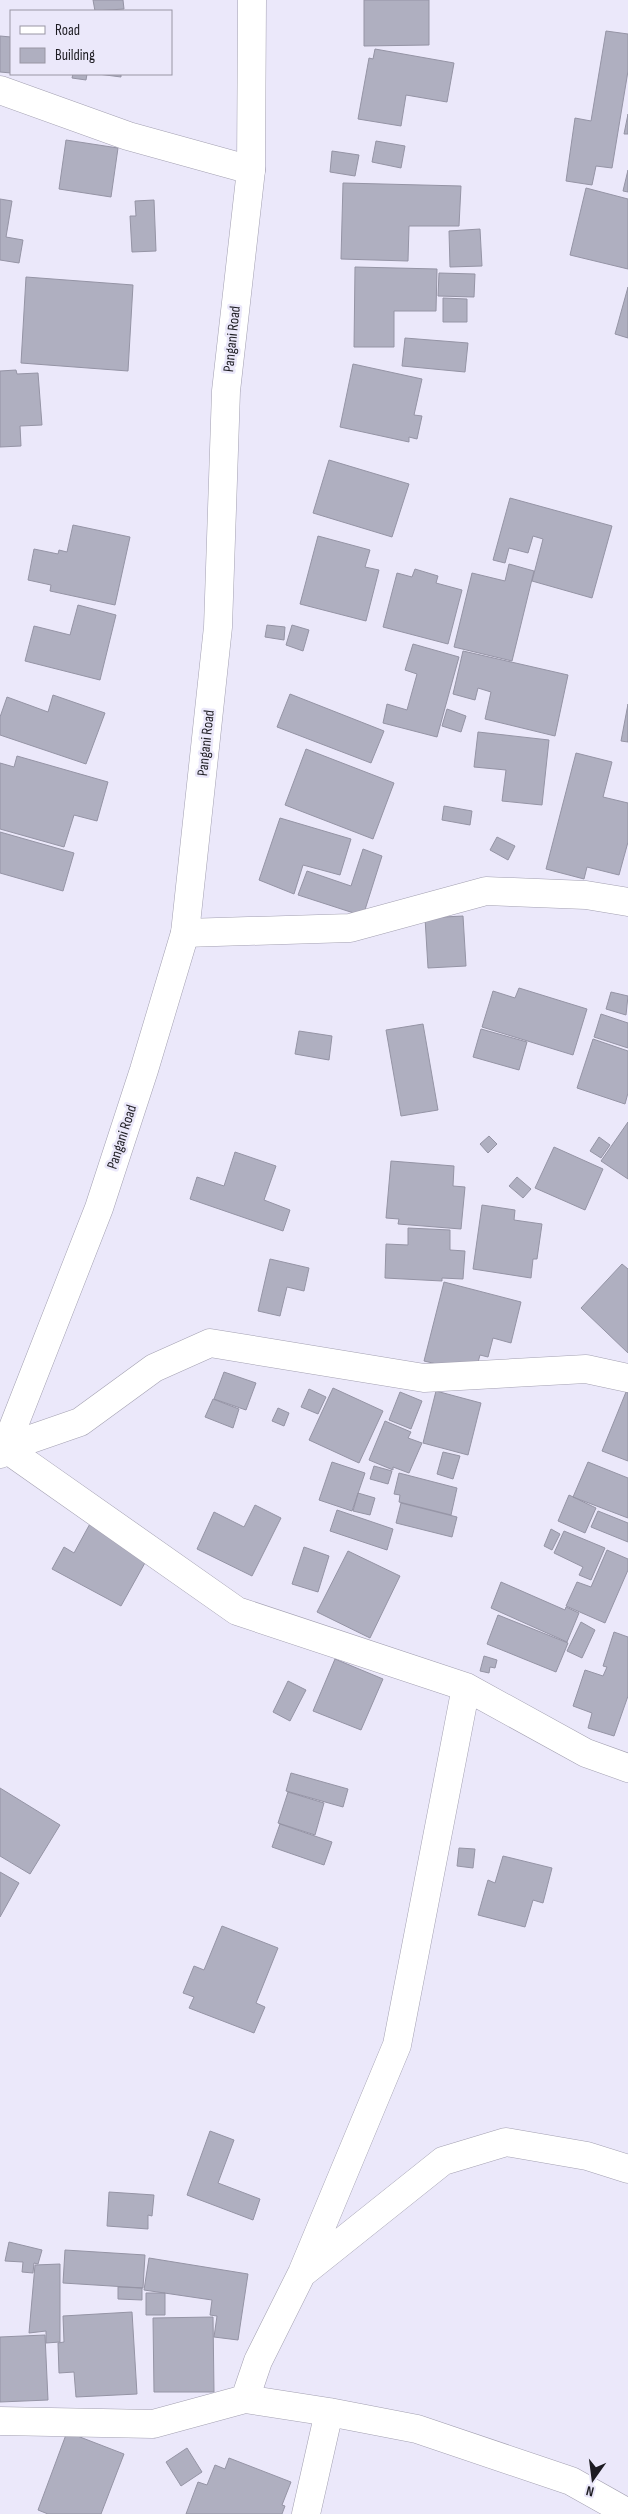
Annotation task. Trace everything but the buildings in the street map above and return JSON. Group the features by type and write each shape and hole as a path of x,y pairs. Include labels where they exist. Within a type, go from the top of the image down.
{"street":[{"name":"Pangani Road","path":"2,1451 99,1208 144,1070 185,933 218,627 226,391 251,170 252,0"},
{"path":"0,90 128,136 251,170"},
{"path":"185,933 350,928 486,891 586,894 628,902"},
{"path":"2,1451 80,1422 154,1368 210,1342 424,1378 586,1369 628,1378"},
{"path":"2,1451 237,1611 466,1687 586,1753 628,1768"},
{"path":"245,2399 258,2361 302,2273 397,2045 466,1687"},
{"path":"302,2273 443,2161 506,2142 587,2156 628,2169"},
{"path":"0,2421 153,2424 245,2399 417,2429 562,2478 628,2513"},
{"path":"306,2514 328,2412"}]}
